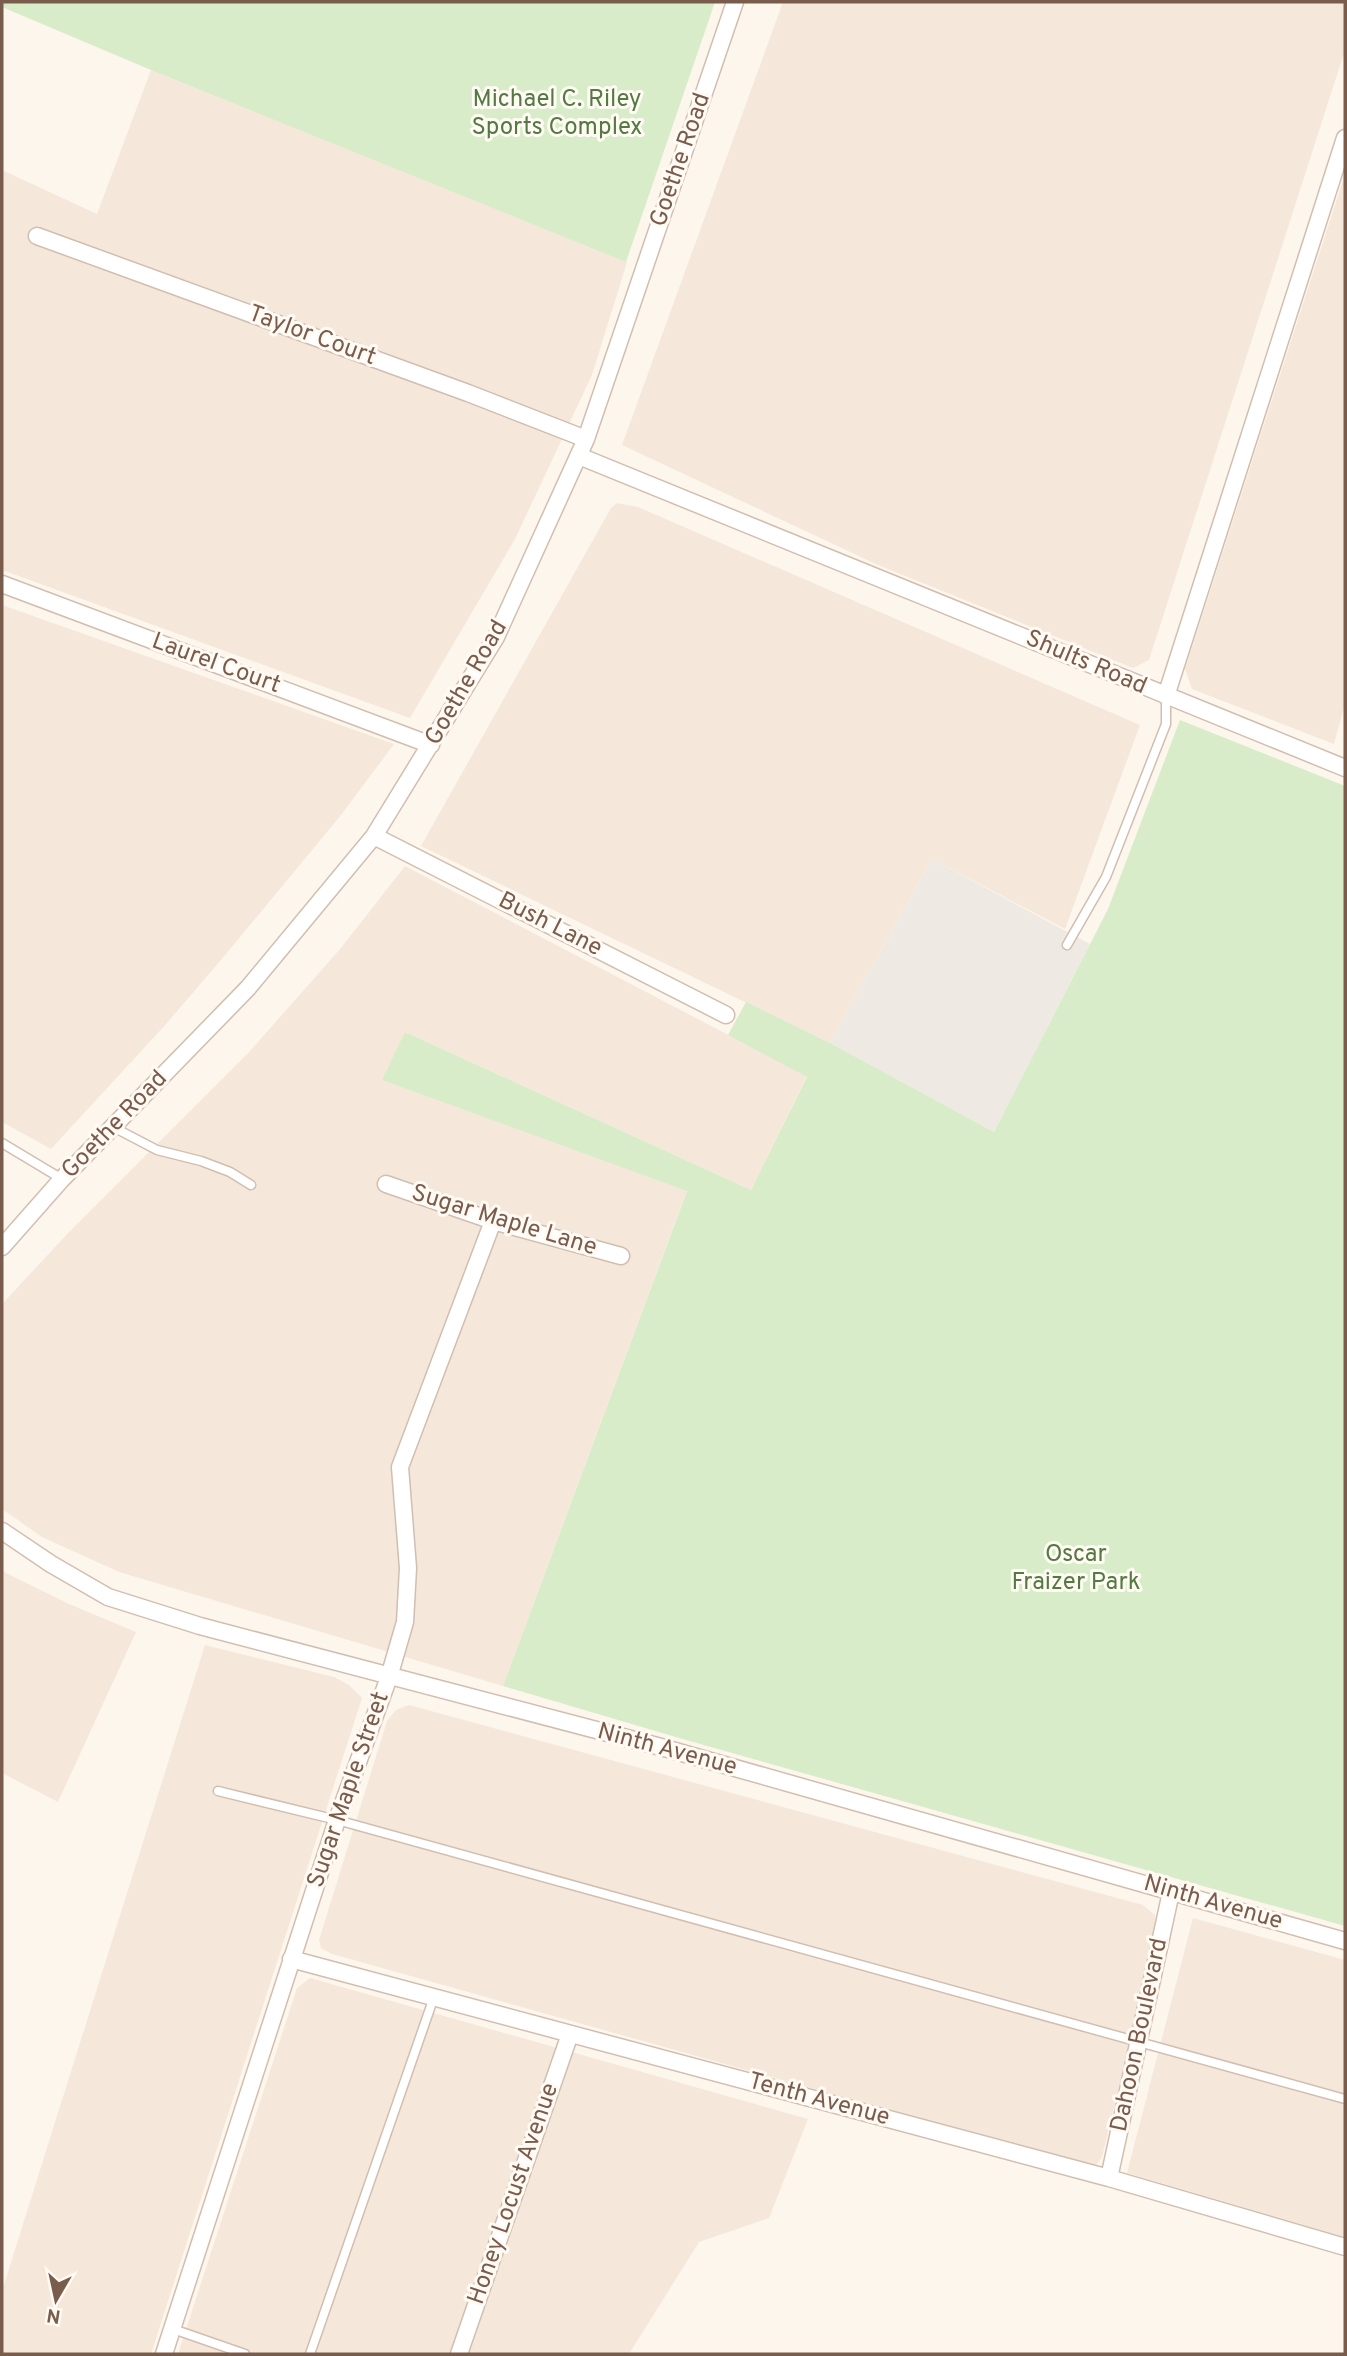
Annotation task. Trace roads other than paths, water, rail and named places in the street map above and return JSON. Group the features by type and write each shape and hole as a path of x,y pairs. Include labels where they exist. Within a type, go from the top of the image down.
{"street":[{"name":"Goethe Road","path":"2,1247 62,1179 248,988 374,836 496,637 586,439 735,2"},
{"name":"Shults Road","path":"579,456 1166,696 1345,138"},
{"name":"Taylor Court","path":"37,236 468,393 586,439"},
{"name":"Laurel Court","path":"2,584 431,745"},
{"path":"1166,696 1345,768"},
{"name":"Bush Lane","path":"374,836 726,1015"},
{"name":"Sugar Maple Lane","path":"386,1184 493,1221 621,1256"},
{"name":"Sugar Maple Street","path":"164,2354 291,1959 337,1820 389,1677 405,1622 408,1568 400,1467 493,1221"},
{"name":"Ninth Avenue","path":"2,1531 51,1564 108,1597 200,1626 661,1747 1345,1941"},
{"name":"Dahoon Boulevard","path":"1109,2178 1171,1892"},
{"name":"Tenth Avenue","path":"291,1959 1109,2178 1345,2247"},
{"name":"Honey Locust Avenue","path":"459,2354 570,2034"}],"lane":[{"path":"1067,945 1106,877 1166,724 1166,696"},
{"path":"113,1127 157,1150 201,1161 230,1172 251,1185"},
{"path":"2,1143 62,1179"},
{"path":"218,1791 337,1820 1345,2099"},
{"path":"310,2354 434,1996"},
{"path":"173,2329 245,2354"}],"park label":[{"name":"Michael C. Riley Sports Complex","path":"557,114"},
{"name":"Oscar Fraizer Park","path":"1076,1569"}]}
